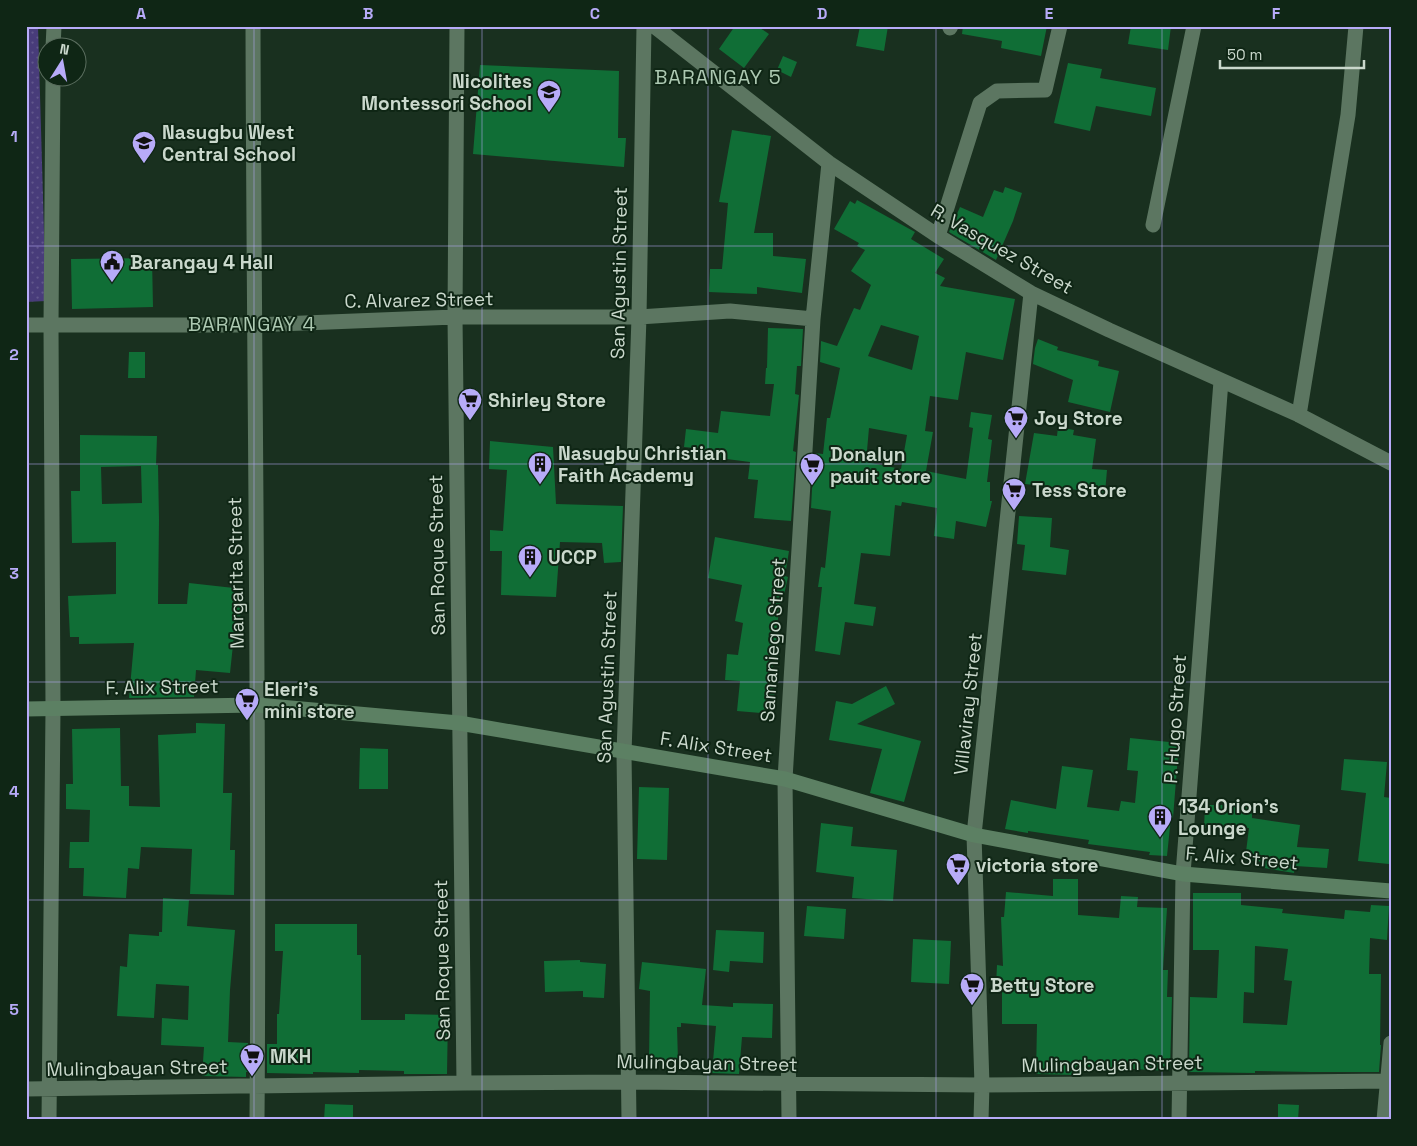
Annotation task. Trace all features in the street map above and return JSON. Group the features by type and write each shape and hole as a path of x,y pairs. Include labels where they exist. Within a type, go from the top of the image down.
{"main road":[{"name":"F. Alix Street","path":"26,709 257,705 459,723 785,779 974,835 1183,874 1391,891"}],"street":[{"name":"Margarita Street","path":"253,26 253,325 257,705 257,1120"},
{"name":"San Roque Street","path":"457,26 455,318 464,1082"},
{"name":"San Agustin Street","path":"629,1120 630,1082 624,752 639,317 644,26"},
{"name":"R. Vasquez Street","path":"654,26 829,163 938,236 1030,293 1299,415 1391,463"},
{"path":"938,236 980,103 997,91 1045,90 1060,26"},
{"path":"1153,225 1194,26"},
{"path":"1299,415 1348,115 1356,26"},
{"path":"48,1120 53,709 51,325 53,88"},
{"name":"Samaniego Street","path":"789,1120 785,779 813,319 829,163"},
{"name":"Villaviray Street","path":"982,1120 974,835 1030,293"},
{"name":"C. Alvarez Street","path":"26,325 253,325 455,318 639,317 730,311 813,319"},
{"name":"P. Hugo Street","path":"1179,1120 1183,874 1221,381"},
{"path":"1384,1120 1391,1043"},
{"name":"Mulingbayan Street","path":"26,1089 257,1087 464,1082 982,1086 1388,1081"}],"shaded area":[{"path":"26,26 38,26 38,88 40,88 46,301 26,302"}],"building":[{"path":"735,26 757,26 769,34 744,68 719,49"},
{"path":"860,26 888,26 884,51 856,46"},
{"path":"963,26 1047,26 1041,56 1001,48 1002,41 962,34"},
{"path":"1131,26 1171,26 1168,50 1128,44"},
{"path":"783,56 797,62 791,77 777,70"},
{"path":"1068,63 1102,69 1100,78 1156,88 1151,116 1096,106 1090,131 1054,123"},
{"name":"Nicolites Montessori School","path":"480,65 619,71 618,138 626,138 624,167 473,154"},
{"path":"732,130 771,136 754,233 773,233 773,256 806,259 802,293 757,287 757,294 709,292 710,269 722,269 728,203 719,202"},
{"path":"1005,187 1022,193 1013,221 996,260 949,232 960,207 983,217 994,190 1003,193"},
{"path":"857,200 915,232 911,239 944,259 935,273 945,278 940,286 1015,299 1003,360 966,352 958,400 930,396 925,431 933,432 926,471 966,479 973,428 969,427 971,412 992,415 988,439 992,440 987,482 990,482 990,501 992,501 986,527 956,521 954,539 934,536 937,508 902,502 901,506 895,505 890,556 861,553 854,604 876,607 873,626 845,622 840,655 815,651 822,587 818,587 821,567 825,568 831,511 811,508 814,453 823,454 827,418 830,418 840,368 820,362 821,341 837,346 854,308 860,310 871,285 851,271 865,250 857,246 859,243 834,229 850,201 855,204","holes":["881,325 919,336 912,370 868,356","869,428 907,435 901,469 866,462"]},
{"name":"Barangay 4 Hall","path":"152,258 153,307 72,309 71,259"},
{"path":"768,328 803,329 801,366 797,366 795,394 799,395 793,451 796,452 791,521 754,518 758,480 748,479 750,462 703,456 704,449 684,447 686,429 718,433 721,411 770,416 774,384 765,384"},
{"path":"1038,339 1058,347 1057,350 1099,361 1098,366 1119,371 1110,412 1068,402 1073,380 1033,364"},
{"path":"129,352 145,352 145,378 128,378"},
{"path":"1058,427 1074,430 1073,435 1096,439 1092,469 1107,470 1105,493 1025,484 1034,433 1057,436"},
{"path":"80,435 157,436 158,604 187,604 189,583 243,589 240,618 236,617 230,673 196,670 194,697 129,698 134,643 79,644 79,637 70,637 68,596 116,594 116,542 72,543 71,491 80,491","holes":["141,466 142,503 102,504 101,467"]},
{"path":"490,441 553,447 556,504 623,506 621,562 604,563 602,543 560,542 556,597 501,595 502,551 490,551 490,530 503,531 507,470 489,469"},
{"path":"1019,516 1052,518 1050,547 1069,550 1066,575 1022,570 1025,545 1017,544"},
{"path":"715,537 789,551 785,576 788,577 783,599 781,599 776,632 779,632 776,656 773,656 771,688 775,689 773,714 737,711 740,681 725,680 727,654 738,655 743,623 735,621 742,585 708,578"},
{"path":"886,686 895,704 857,724 921,741 904,802 870,793 882,749 829,740 836,701 852,704"},
{"path":"196,723 225,724 223,793 232,793 230,850 235,850 234,895 190,894 192,849 141,847 139,869 128,868 126,898 83,896 84,868 69,868 70,842 89,842 90,810 66,809 66,784 73,784 72,729 120,728 121,786 129,786 129,806 160,807 158,735 196,733"},
{"path":"1130,738 1179,743 1173,818 1171,817 1167,856 1149,855 1150,852 1088,844 1089,840 1005,829 1011,800 1056,809 1062,766 1093,770 1087,807 1119,811 1121,801 1135,803 1138,771 1127,770"},
{"path":"360,748 388,749 388,789 359,789"},
{"path":"1344,759 1387,762 1384,797 1391,798 1389,864 1358,861 1366,793 1341,790"},
{"path":"639,787 669,788 667,860 637,859"},
{"path":"1205,805 1252,805 1252,818 1300,825 1297,847 1329,849 1327,868 1295,866 1294,873 1264,868 1265,862 1245,860 1249,828 1204,828"},
{"path":"821,823 853,827 851,846 897,850 893,901 852,898 854,877 816,872"},
{"path":"1053,879 1078,879 1078,915 1119,918 1121,896 1138,897 1137,907 1167,908 1163,970 1168,970 1167,997 1172,997 1170,1071 1076,1066 1076,1075 1036,1074 1037,1024 1002,1024 1002,987 996,987 997,965 1003,966 1001,917 1004,917 1006,892 1053,896"},
{"path":"1193,893 1241,893 1241,905 1283,909 1282,913 1344,919 1345,910 1370,912 1371,905 1389,906 1387,940 1370,938 1369,974 1381,974 1379,1072 1189,1072 1190,997 1217,998 1219,950 1193,950","holes":["1255,946 1288,949 1284,980 1292,981 1287,1025 1243,1023 1244,992 1254,993"]},
{"path":"163,898 189,900 187,926 235,930 228,1042 248,1043 248,1072 246,1072 246,1077 202,1076 204,1047 161,1045 162,1018 188,1020 189,986 156,984 154,1018 117,1016 120,966 127,967 129,934 159,936 159,932 162,932"},
{"path":"807,906 846,909 844,939 804,936"},
{"path":"275,924 357,924 357,955 361,955 361,1020 405,1020 405,1014 448,1015 447,1074 404,1074 404,1071 359,1070 359,1073 267,1073 267,1044 277,1044 277,1014 279,1014 283,951 275,951"},
{"path":"716,930 764,932 763,963 730,961 729,972 713,970"},
{"path":"913,939 951,941 949,984 911,982"},
{"path":"580,960 580,962 606,964 604,998 583,997 583,991 545,992 544,961"},
{"path":"642,962 706,969 702,1005 733,1007 733,1003 773,1004 772,1038 742,1037 739,1074 712,1073 716,1026 681,1023 681,1027 677,1027 678,1061 649,1061 650,991 639,989"},
{"path":"325,1104 353,1105 353,1120 324,1120"},
{"path":"1278,1104 1299,1105 1298,1120 1278,1120"}],"place":[{"name":"Nicolites Montessori School","path":"549,113"},
{"name":"Nasugbu West Central School","path":"144,164"},
{"name":"Barangay 4 Hall","path":"112,283"},
{"name":"Shirley Store","path":"470,421"},
{"name":"Joy Store","path":"1016,439"},
{"name":"Nasugbu Christian Faith Academy","path":"540,485"},
{"name":"Donalyn pauit store","path":"812,486"},
{"name":"Tess Store","path":"1014,511"},
{"name":"UCCP","path":"530,578"},
{"name":"Eleri's mini store","path":"247,721"},
{"name":"134 Orion's Lounge","path":"1160,838"},
{"name":"victoria store","path":"958,886"},
{"name":"Betty Store","path":"972,1006"},
{"name":"MKH","path":"252,1077"}],"district":[{"name":"BARANGAY 5","path":"718,77"},
{"name":"BARANGAY 4","path":"252,324"}]}
